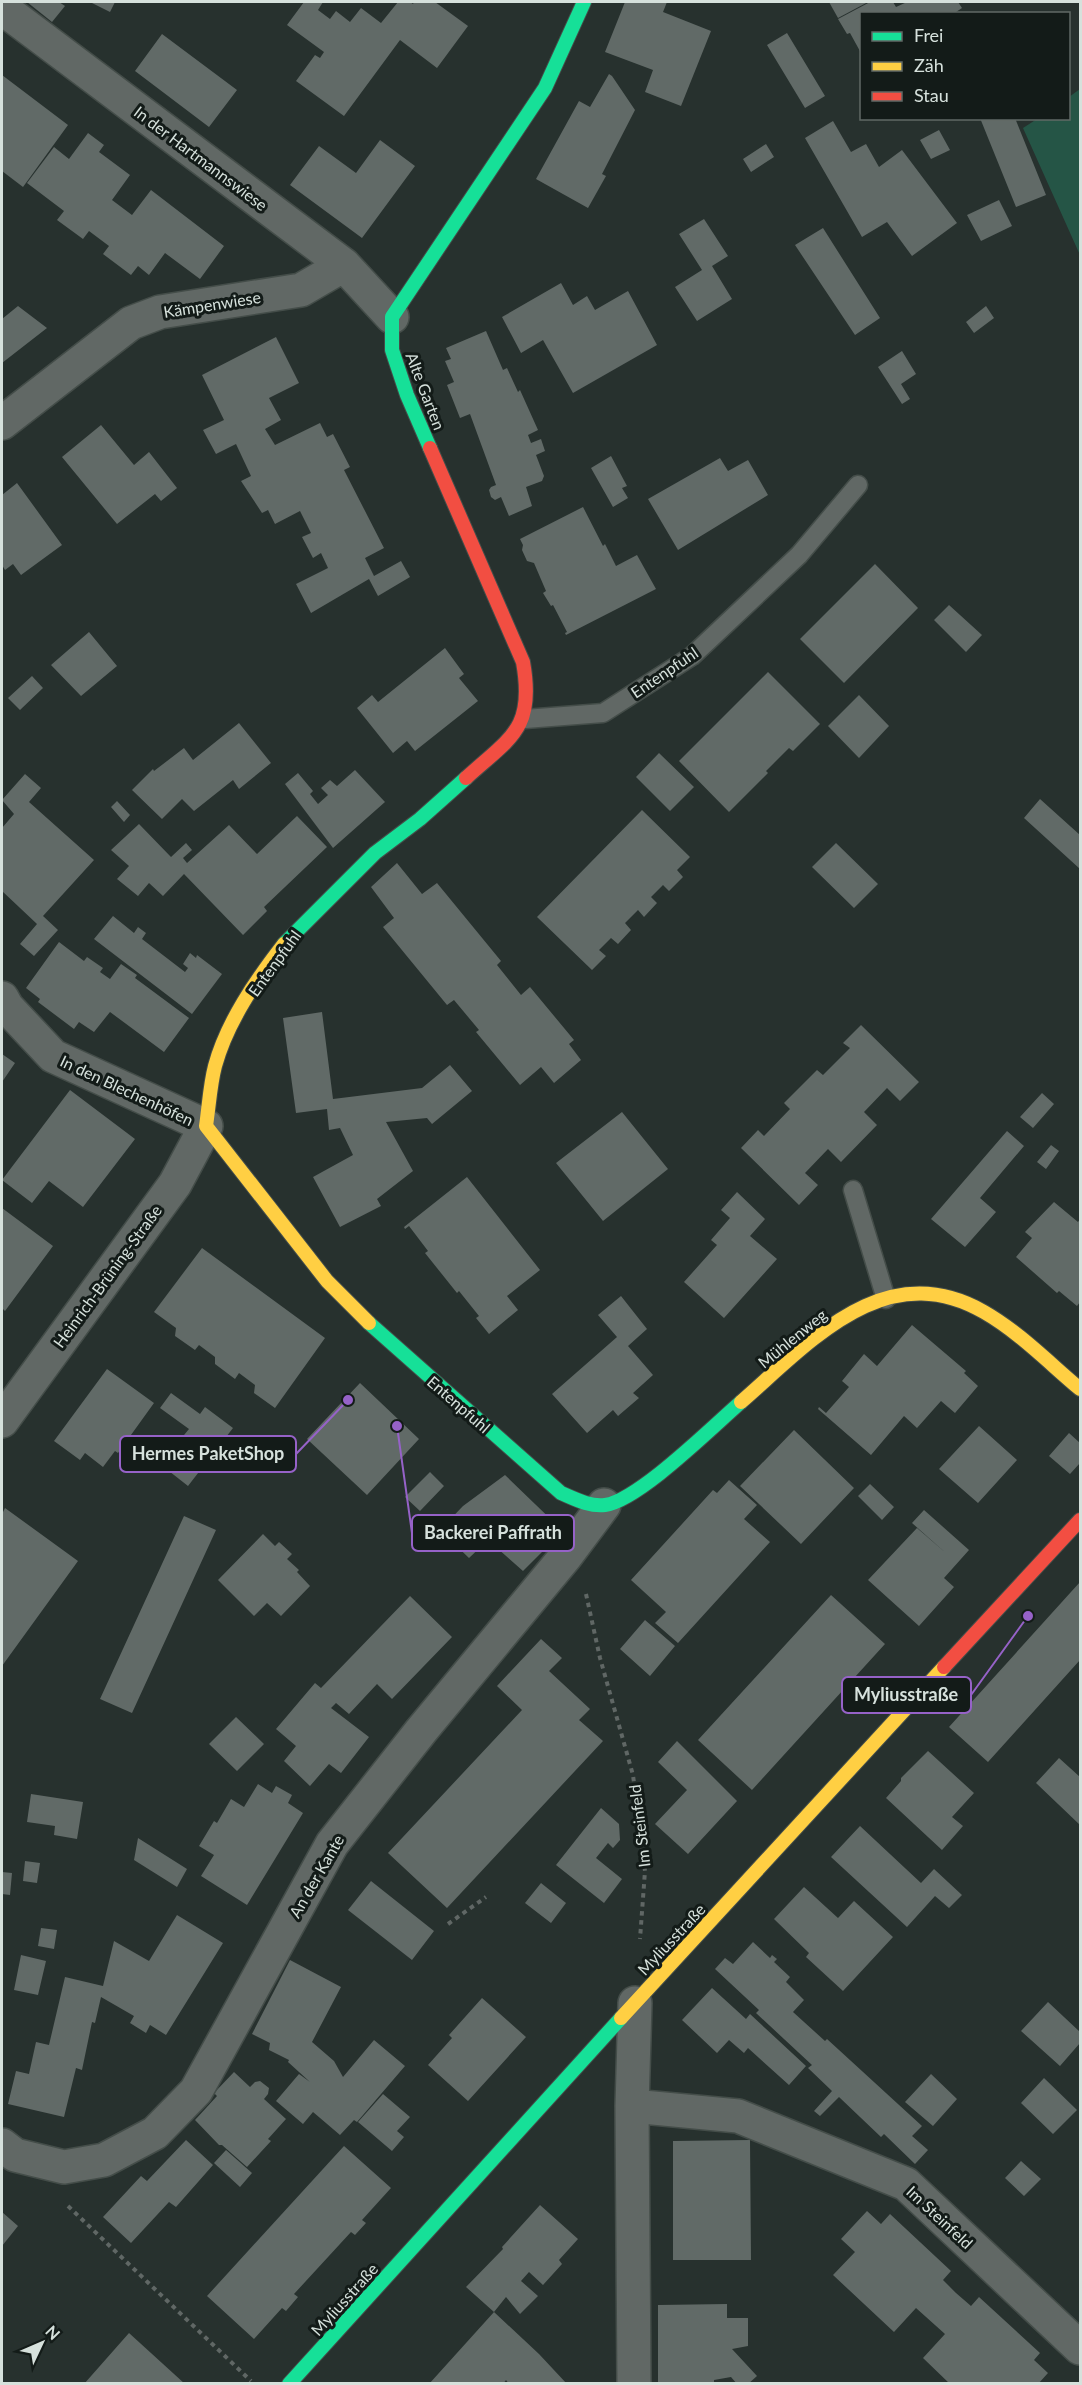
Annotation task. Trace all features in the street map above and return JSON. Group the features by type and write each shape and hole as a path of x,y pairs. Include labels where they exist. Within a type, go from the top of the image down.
{"street":[{"path":"392,318 545,88 584,2"},
{"name":"In der Hartmannswiese","path":"2,8 344,265 392,318"},
{"name":"Kämpenwiese","path":"2,423 131,323 160,312 301,290 344,265"},
{"name":"Alte Garten","path":"392,318 392,350 407,395 524,662 528,695 525,719"},
{"name":"Entenpfuhl","path":"525,719 516,733 420,819 375,853 290,936 264,970 233,1022 215,1066 206,1126 327,1281 383,1337 561,1492 588,1505 604,1505"},
{"name":"In den Blechenhöfen","path":"2,998 7,1007 53,1056 206,1126"},
{"name":"Heinrich-Brüning-Straße","path":"2,1421 174,1184 206,1126"},
{"name":"Mühlenweg","path":"604,1505 622,1500 643,1487 825,1329 862,1306 903,1294 946,1296 984,1312 1016,1335 1080,1389"},
{"name":"An der Kante","path":"2,2145 15,2155 64,2167 104,2160 155,2133 196,2091 332,1844 421,1731 566,1556 604,1505"},
{"name":"Myliusstraße","path":"289,2384 635,2002 1080,1520"},
{"path":"634,2384 632,2106 635,2002"},
{"name":"Im Steinfeld","path":"632,2106 738,2116 906,2184 1080,2348"}],"lane":[{"name":"Entenpfuhl","path":"525,719 603,713 692,656 799,555 858,485"},
{"path":"853,1190 886,1299"}],"path":[{"name":"Im Steinfeld","path":"566,1556 585,1593 600,1658 633,1775 645,1871 635,2002"},
{"path":"448,1924 486,1897"},
{"path":"64,2203 254,2384"}],"green space":[{"path":"1080,89 1080,255 1023,128 1035,120 1070,120 1070,96"}],"building":[{"path":"27,2 59,2 65,6 52,22"},
{"path":"90,2 115,2 110,12"},
{"path":"304,2 323,2 318,10 330,19 336,11 350,22 361,8 381,23 398,2 413,4 414,2 435,2 468,26 437,68 400,40 344,116 296,81 315,55 320,58 324,52 287,25"},
{"path":"625,2 667,2 663,12 711,31 681,106 645,92 653,70 605,52"},
{"path":"829,2 868,2 838,18"},
{"path":"870,2 893,2 896,7 907,2 958,2 962,8 956,12 860,12 860,51 850,33 847,34 838,19"},
{"path":"787,33 825,96 805,108 767,45"},
{"path":"162,34 237,90 209,127 135,71"},
{"path":"609,74 635,110 602,174 606,176 588,208 536,179 579,101 590,107"},
{"path":"2,75 68,125 23,187 2,171"},
{"path":"981,120 1016,120 1046,195 1016,207"},
{"path":"833,121 851,152 866,144 879,167 902,150 957,223 912,256 887,222 862,237 805,138"},
{"path":"939,130 950,150 931,159 920,140"},
{"path":"88,133 104,145 99,152 130,175 112,200 132,215 151,190 224,246 200,279 165,253 149,275 138,266 131,275 103,254 109,246 89,231 83,239 57,220 64,211 27,183 54,147 69,159"},
{"path":"380,140 415,166 362,238 290,185 319,146 356,173"},
{"path":"766,144 774,157 751,172 743,159"},
{"path":"999,200 1012,226 981,241 967,215"},
{"path":"704,219 728,256 712,266 732,299 697,321 675,287 702,270 679,234"},
{"path":"823,228 880,318 855,335 795,245"},
{"path":"561,283 573,305 587,296 595,310 628,291 657,345 573,393 543,340 521,353 502,317"},
{"path":"18,306 47,328 2,363 2,319"},
{"path":"986,306 994,318 974,333 966,322"},
{"path":"486,331 503,370 507,368 518,392 520,390 538,430 528,435 531,443 541,439 545,451 536,455 544,476 542,481 526,487 532,506 509,516 501,497 495,500 491,497 489,490 496,485 470,414 460,418 447,385 454,382 445,361 451,359 446,348"},
{"path":"276,337 299,383 269,398 281,420 265,429 275,445 320,423 327,437 333,434 350,467 344,470 384,548 365,558 374,576 401,561 410,577 378,596 369,579 311,613 296,584 328,568 321,553 313,558 302,537 311,533 300,511 275,524 268,510 262,513 241,481 251,476 236,444 216,454 203,430 224,420 202,375"},
{"path":"902,351 916,374 901,384 910,399 902,404 878,367"},
{"path":"101,425 134,465 149,452 177,488 161,501 155,494 117,524 62,457"},
{"path":"611,456 627,486 622,488 628,498 613,507 591,468"},
{"path":"720,458 728,471 748,460 768,495 678,550 648,499"},
{"path":"17,483 62,545 21,575 13,564 5,570 2,565 2,495"},
{"path":"583,507 616,566 637,555 656,589 566,635 567,632 553,605 551,606 543,593 546,591 534,563 527,561 520,539"},
{"path":"875,564 918,608 844,683 800,639"},
{"path":"949,605 982,635 966,652 934,620"},
{"path":"89,632 117,666 81,696 51,665"},
{"path":"445,648 464,674 459,678 478,701 415,751 407,741 393,753 357,708 372,695 378,702"},
{"path":"768,672 820,724 793,751 789,748 729,812 679,761"},
{"path":"32,676 43,688 20,710 8,698"},
{"path":"859,695 889,726 859,758 828,726"},
{"path":"239,723 271,763 239,789 233,780 194,811 182,799 162,819 132,790 153,769 154,771 184,748 193,760"},
{"path":"659,753 694,787 670,811 636,777"},
{"path":"355,770 385,802 333,848 285,784 298,773 313,791 310,794 318,804 328,795 321,788 330,780 337,786"},
{"path":"25,774 41,788 29,802 94,860 43,916 58,930 34,956 20,944 37,924 2,891 2,828 14,814 2,800"},
{"path":"1040,799 1080,835 1080,869 1024,818"},
{"path":"117,801 130,815 124,822 111,807"},
{"path":"642,810 690,857 677,870 683,877 669,891 663,885 651,897 657,903 644,917 638,910 625,923 631,930 618,944 611,938 599,950 606,956 592,970 537,917"},
{"path":"297,816 327,847 264,907 267,911 243,935 184,874 163,896 149,883 138,896 117,879 129,866 111,850 139,824 171,857 186,843 192,850 183,858 187,863 229,825 257,854"},
{"path":"836,843 878,884 854,908 812,867"},
{"path":"397,863 422,894 437,883 501,961 497,965 521,995 530,987 574,1040 569,1044 581,1060 554,1083 541,1067 520,1085 476,1032 479,1030 454,1000 447,1005 383,927 394,918 371,887"},
{"path":"113,916 134,933 138,927 146,933 142,939 185,972 188,968 183,964 190,953 196,958 197,955 222,974 192,1014 94,939"},
{"path":"59,942 84,961 87,957 103,968 100,972 110,979 121,964 137,975 135,978 189,1018 164,1052 110,1012 94,1032 79,1022 74,1029 38,1002 40,999 26,988"},
{"path":"322,1012 333,1099 422,1088 450,1065 472,1091 432,1124 427,1118 386,1122 413,1171 377,1199 381,1206 340,1227 313,1177 353,1155 340,1128 329,1130 327,1109 296,1113 283,1018"},
{"path":"861,1025 919,1082 900,1101 887,1088 864,1112 877,1125 841,1162 828,1149 805,1173 818,1185 799,1205 741,1148 758,1130 764,1136 790,1109 784,1103 817,1070 823,1075 850,1048 843,1043"},
{"path":"2,1054 15,1063 2,1082"},
{"path":"70,1090 135,1139 83,1207 49,1181 32,1203 2,1180"},
{"path":"1042,1093 1054,1104 1033,1128 1020,1117"},
{"path":"622,1112 668,1169 603,1221 556,1163"},
{"path":"1007,1131 1024,1146 980,1198 996,1212 965,1247 931,1219"},
{"path":"1051,1145 1059,1151 1046,1169 1037,1162"},
{"path":"467,1177 540,1270 507,1296 518,1310 489,1334 476,1318 479,1316 425,1253 428,1251 409,1226 405,1229 404,1227"},
{"path":"737,1192 765,1219 750,1236 777,1259 724,1318 684,1282 717,1245 711,1240 730,1218 721,1210"},
{"path":"1054,1202 1078,1222 1080,1219 1080,1302 1077,1306 1059,1291 1057,1293 1016,1257 1032,1238 1025,1232"},
{"path":"2,1208 53,1246 5,1311 2,1308"},
{"path":"202,1248 325,1338 275,1408 254,1393 255,1385 239,1373 235,1379 215,1364 215,1357 199,1345 195,1350 175,1336 176,1328 154,1312"},
{"path":"621,1296 647,1329 628,1346 653,1375 633,1393 639,1398 618,1416 613,1410 587,1433 552,1394 617,1337 598,1315"},
{"path":"912,1325 966,1371 964,1373 978,1386 955,1413 941,1401 917,1428 904,1416 871,1455 818,1409 819,1407 826,1413 849,1387 842,1381 864,1354 877,1366"},
{"path":"107,1369 154,1403 118,1453 115,1451 103,1467 85,1453 80,1460 54,1441"},
{"path":"360,1383 419,1439 367,1495 307,1439"},
{"path":"171,1393 200,1414 205,1407 233,1428 188,1486 160,1464 189,1429 160,1408"},
{"path":"979,1426 1017,1460 978,1503 939,1469"},
{"path":"794,1430 854,1488 801,1544 740,1486"},
{"path":"1069,1433 1080,1443 1080,1463 1070,1474 1049,1456"},
{"path":"430,1472 444,1486 420,1511 405,1497"},
{"path":"505,1475 563,1531 523,1571 488,1540 469,1558 440,1530 463,1506"},
{"path":"729,1480 757,1505 744,1519 770,1542 678,1643 655,1623 666,1612 631,1580 713,1490 717,1493"},
{"path":"870,1484 894,1507 882,1520 858,1496"},
{"path":"5,1508 78,1561 2,1666 2,1514"},
{"path":"924,1510 969,1550 944,1578 954,1587 919,1626 868,1580 917,1528 947,1554 912,1523"},
{"path":"184,1516 216,1530 132,1713 100,1699"},
{"path":"263,1534 275,1546 279,1542 292,1554 287,1559 299,1570 297,1572 310,1586 281,1616 267,1603 254,1616 218,1580"},
{"path":"1080,1582 1080,1660 988,1762 949,1727"},
{"path":"831,1595 885,1644 752,1790 698,1740"},
{"path":"410,1596 452,1637 392,1699 377,1684 349,1714 336,1703 331,1708 369,1737 341,1773 329,1764 310,1786 284,1761 296,1746 276,1729 315,1683 321,1688"},
{"path":"645,1620 675,1646 650,1676 620,1649"},
{"path":"541,1639 562,1658 549,1671 590,1709 579,1720 603,1741 447,1908 388,1853 522,1710 497,1686"},
{"path":"236,1717 264,1744 237,1771 209,1744"},
{"path":"677,1741 737,1801 688,1854 655,1824 687,1790 658,1762"},
{"path":"928,1751 974,1793 952,1817 963,1826 942,1850 886,1798 901,1778"},
{"path":"1059,1758 1080,1777 1080,1825 1036,1783"},
{"path":"258,1784 272,1793 276,1786 292,1795 288,1803 303,1813 247,1905 201,1876 214,1855 199,1846 214,1821 217,1823 231,1799 244,1807"},
{"path":"31,1794 83,1802 77,1839 54,1835 55,1826 27,1822"},
{"path":"601,1808 619,1824 620,1840 613,1848 608,1843 596,1858 622,1879 604,1903 556,1865"},
{"path":"860,1826 921,1883 934,1869 962,1895 949,1908 935,1896 907,1927 831,1857"},
{"path":"138,1838 187,1869 177,1887 134,1860"},
{"path":"25,1861 40,1863 37,1883 23,1881"},
{"path":"2,1872 12,1873 10,1895 2,1894"},
{"path":"371,1881 434,1931 412,1960 348,1910"},
{"path":"541,1883 566,1903 551,1923 525,1903"},
{"path":"804,1887 838,1918 854,1901 893,1937 843,1991 806,1957 809,1953 774,1919"},
{"path":"177,1915 223,1943 166,2035 150,2025 146,2033 130,2023 134,2016 101,1997 95,2023 92,2022 82,2070 76,2068 64,2117 8,2104 16,2071 29,2074 36,2042 49,2045 65,1977 103,1986 114,1941 149,1961"},
{"path":"41,1928 57,1930 54,1949 38,1946"},
{"path":"753,1942 770,1958 772,1955 777,1959 774,1962 790,1977 786,1982 804,2000 793,2012 825,2041 827,2039 922,2126 912,2136 928,2150 915,2164 884,2134 881,2137 839,2097 820,2116 814,2111 832,2091 808,2068 812,2065 756,2013 759,2010 715,1969 725,1958 733,1964"},
{"path":"21,1955 46,1961 38,1995 14,1990"},
{"path":"290,1960 341,1987 312,2042 334,2061 343,2077 374,2040 405,2066 357,2122 354,2120 340,2135 313,2112 303,2124 276,2101 299,2074 310,2082 288,2062 289,2060 269,2050 270,2043 252,2034"},
{"path":"712,1988 746,2019 750,2014 806,2066 789,2085 748,2048 744,2053 729,2040 717,2053 682,2020"},
{"path":"482,1998 526,2037 468,2101 428,2065 452,2038 449,2035"},
{"path":"1048,2002 1080,2032 1080,2043 1060,2066 1021,2031"},
{"path":"234,2072 250,2087 260,2081 269,2088 264,2099 286,2119 268,2139 271,2141 247,2167 222,2145 219,2145 195,2120 217,2096 214,2093"},
{"path":"931,2074 957,2099 933,2126 905,2102"},
{"path":"1044,2078 1077,2110 1053,2134 1021,2103"},
{"path":"383,2094 410,2117 397,2131 404,2137 392,2151 358,2122"},
{"path":"186,2140 213,2165 176,2207 169,2202 131,2243 103,2217 141,2176 147,2181"},
{"path":"750,2140 751,2260 673,2260 673,2141"},
{"path":"344,2146 391,2188 362,2220 366,2223 355,2235 351,2232 294,2294 298,2297 286,2311 282,2308 254,2339 207,2296"},
{"path":"226,2150 252,2173 240,2187 214,2163"},
{"path":"1021,2161 1041,2179 1024,2196 1005,2178"},
{"path":"540,2205 578,2239 559,2260 562,2264 543,2285 529,2272 521,2281 538,2296 520,2314 506,2297 494,2312 466,2287 503,2249 502,2247"},
{"path":"867,2211 881,2224 890,2214 951,2271 943,2280 956,2293 971,2306 979,2297 1040,2353 1034,2360 1048,2373 1038,2384 950,2384 923,2358 945,2334 916,2308 894,2332 833,2275 855,2252 841,2239"},
{"path":"2,2212 18,2226 2,2246"},
{"path":"727,2304 727,2318 748,2318 748,2346 732,2349 757,2376 748,2384 737,2384 731,2377 714,2380 714,2384 658,2384 658,2305"},
{"path":"494,2312 567,2384 509,2384 506,2380 503,2384 429,2384"},
{"path":"129,2333 185,2384 84,2384"}],"traffic: fast":[{"path":"430,448 407,395 392,350 392,317 545,88 584,2"},
{"path":"284,944 375,853 420,819 466,778"},
{"path":"369,1323 561,1493 588,1504 605,1505 637,1490 675,1461 741,1402"},
{"path":"289,2384 621,2018"}],"traffic: slow":[{"path":"284,944 253,987 227,1033 213,1073 206,1126 327,1281 369,1323"},
{"path":"741,1402 822,1332 851,1313 882,1300 914,1294 948,1297 984,1312 1022,1338 1080,1389"},
{"path":"621,2018 944,1667"}],"traffic: jam":[{"path":"430,448 523,662 526,685 522,717 516,730 496,752 466,778"},
{"path":"944,1667 1080,1520"}],"place":[{"name":"Hermes PaketShop","path":"348,1400"},
{"name":"Backerei Paffrath","path":"397,1426"},
{"name":"Myliusstraße","path":"1028,1616"}]}
